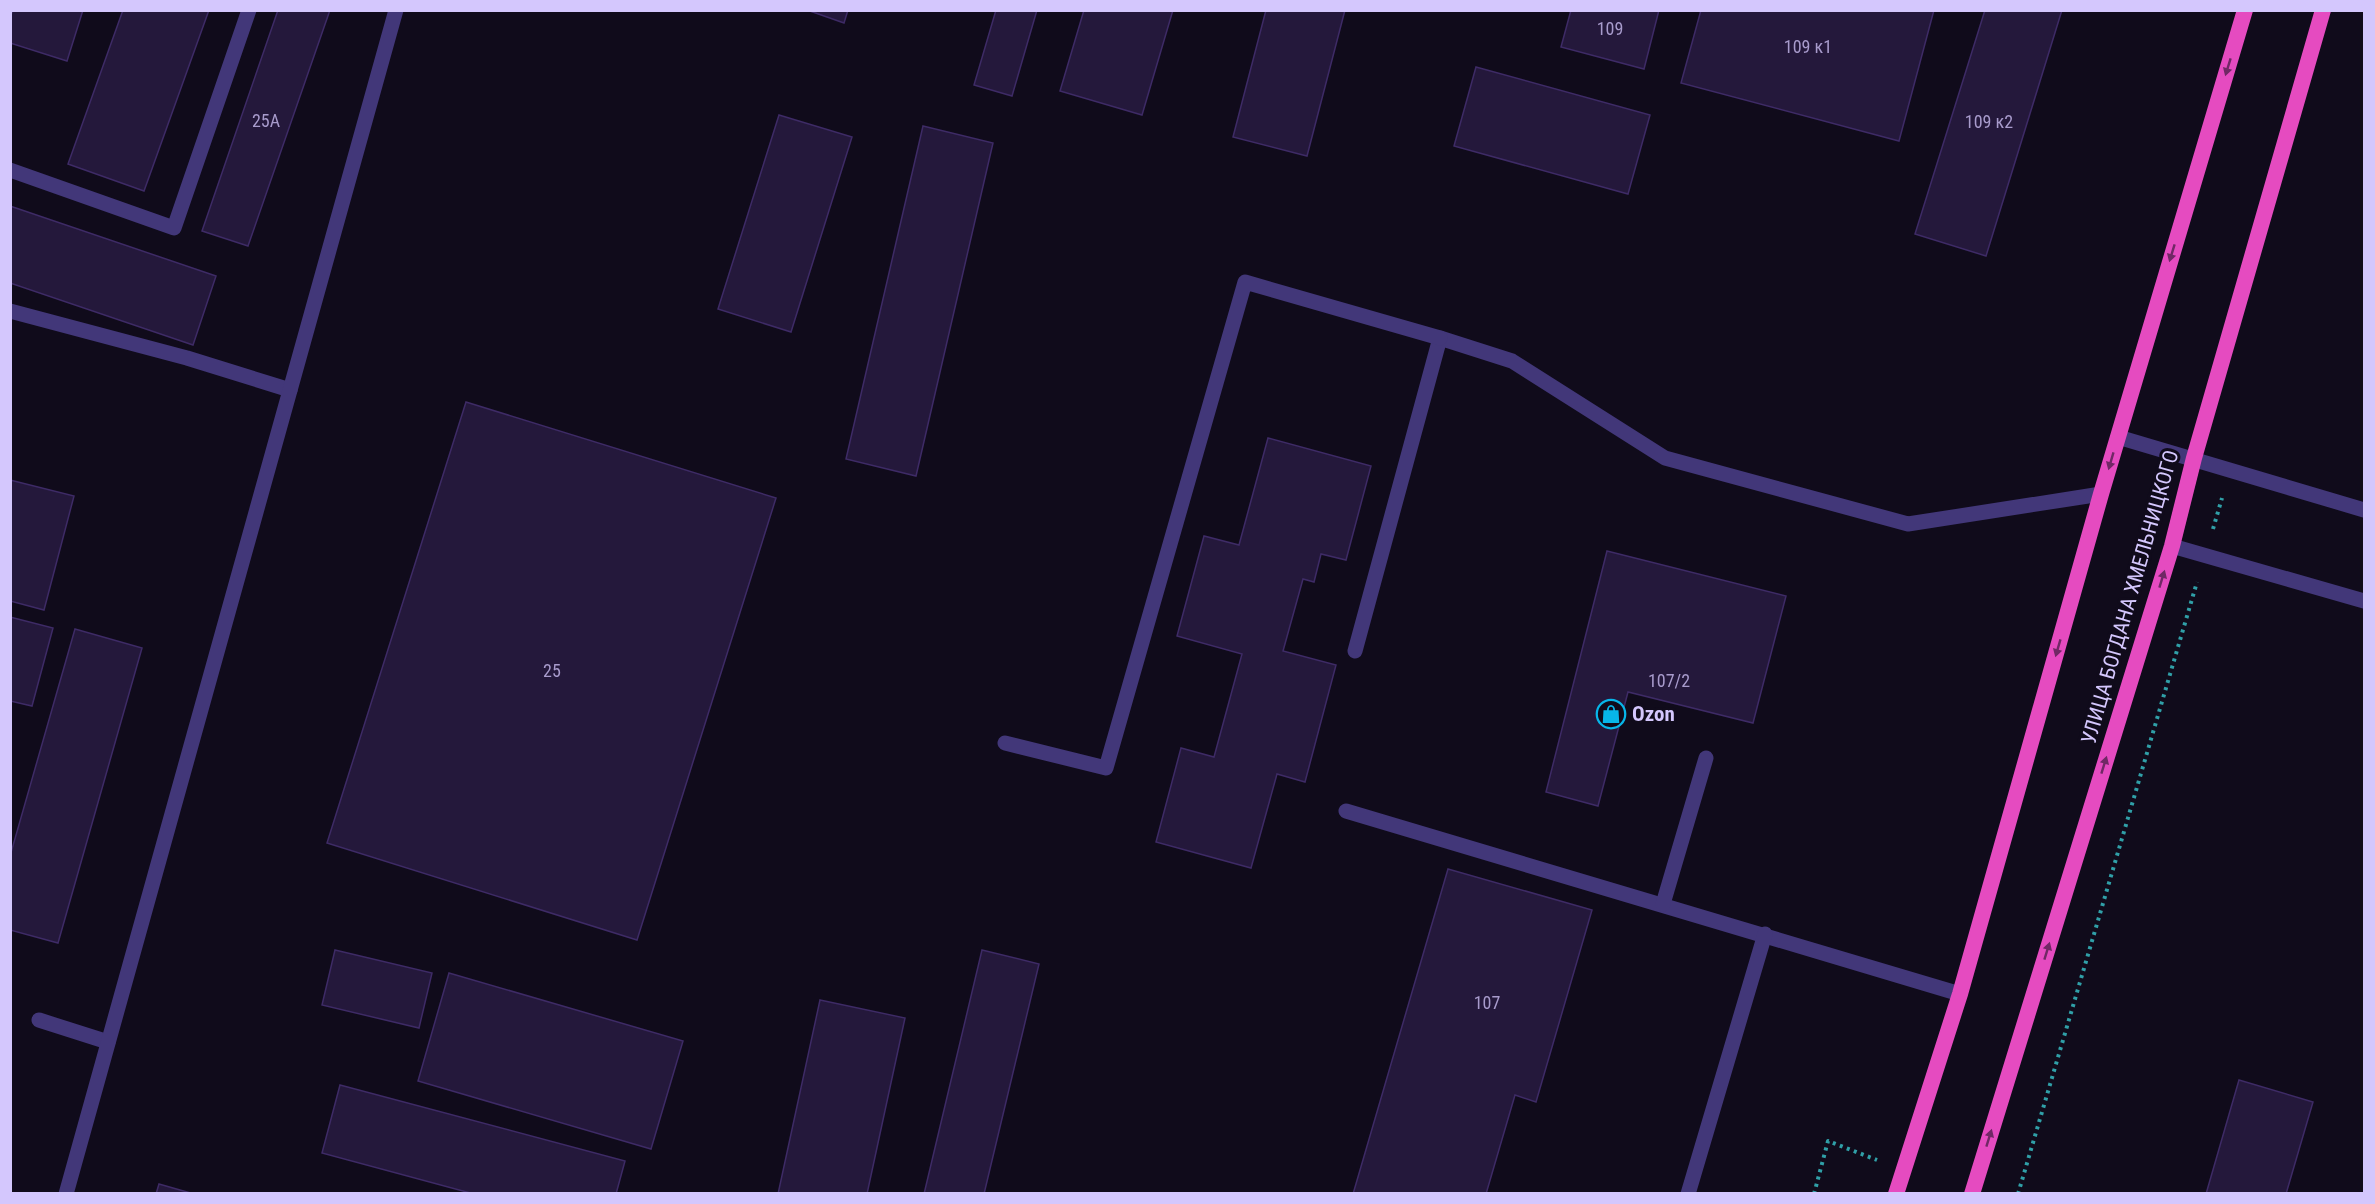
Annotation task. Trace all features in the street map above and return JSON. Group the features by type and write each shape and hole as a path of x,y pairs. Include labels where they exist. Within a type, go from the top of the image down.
{"highway":[{"path":"1896,1194 1960,994 2101,494 2245,10"},
{"name":"УЛИЦА БОГДАНА ХМЕЛЬНИЦКОГО","path":"1972,1194 2172,546 2194,458 2323,10"}],"street":[{"path":"10,170 174,228 249,10"},
{"path":"66,1194 396,10"},
{"path":"1005,743 1106,768 1245,282 1512,361 1665,458 1908,524 2101,494"},
{"path":"10,310 187,358 290,390"},
{"path":"1355,651 1440,338"},
{"path":"2118,437 2364,510"},
{"path":"2172,546 2364,601"},
{"path":"1663,904 1707,758"},
{"path":"1346,811 1765,934 1960,994"},
{"path":"1688,1194 1765,934"},
{"path":"39,1020 108,1042"}],"path":[{"path":"2018,1194 2230,469"},
{"path":"1814,1194 1828,1141"}],"building":[{"path":"13,10 83,10 67,61 10,43 10,17"},
{"path":"123,10 209,10 144,191 68,164"},
{"path":"278,10 330,10 248,246 202,231"},
{"path":"807,10 848,10 844,23"},
{"path":"996,10 1037,10 1012,96 974,85"},
{"path":"1084,10 1173,10 1142,115 1060,91"},
{"path":"1266,10 1345,10 1307,156 1233,137"},
{"path":"1571,10 1659,10 1644,69 1561,47"},
{"path":"1701,10 1934,10 1899,141 1681,83"},
{"path":"1985,10 2062,10 1986,256 1915,234"},
{"path":"1476,67 1650,115 1628,194 1454,146"},
{"path":"779,115 852,137 791,332 718,309"},
{"path":"923,126 993,143 916,476 846,459"},
{"path":"10,206 216,276 193,345 10,283"},
{"path":"466,402 776,498 637,940 327,843"},
{"path":"1268,438 1371,466 1346,560 1321,554 1314,582 1303,579 1283,651 1336,665 1305,782 1277,774 1251,868 1156,842 1181,748 1214,757 1242,654 1177,636 1204,536 1239,545"},
{"path":"10,480 74,496 44,610 10,601"},
{"path":"1607,551 1786,596 1753,723 1628,692 1598,806 1546,792"},
{"path":"10,617 53,628 32,706 10,701"},
{"path":"75,629 142,648 58,943 10,930 10,856"},
{"path":"1448,869 1592,910 1536,1102 1515,1095 1486,1194 1353,1194"},
{"path":"335,950 432,973 419,1028 322,1005"},
{"path":"982,950 1039,964 984,1194 924,1194"},
{"path":"449,973 683,1041 651,1149 418,1081"},
{"path":"820,1000 905,1018 867,1194 778,1194"},
{"path":"2239,1080 2313,1102 2286,1194 2206,1194"},
{"path":"340,1085 625,1161 616,1194 474,1194 322,1153"},
{"path":"159,1184 194,1194 156,1194"}],"place":[{"name":"Ozon","path":"1611,714"}]}
